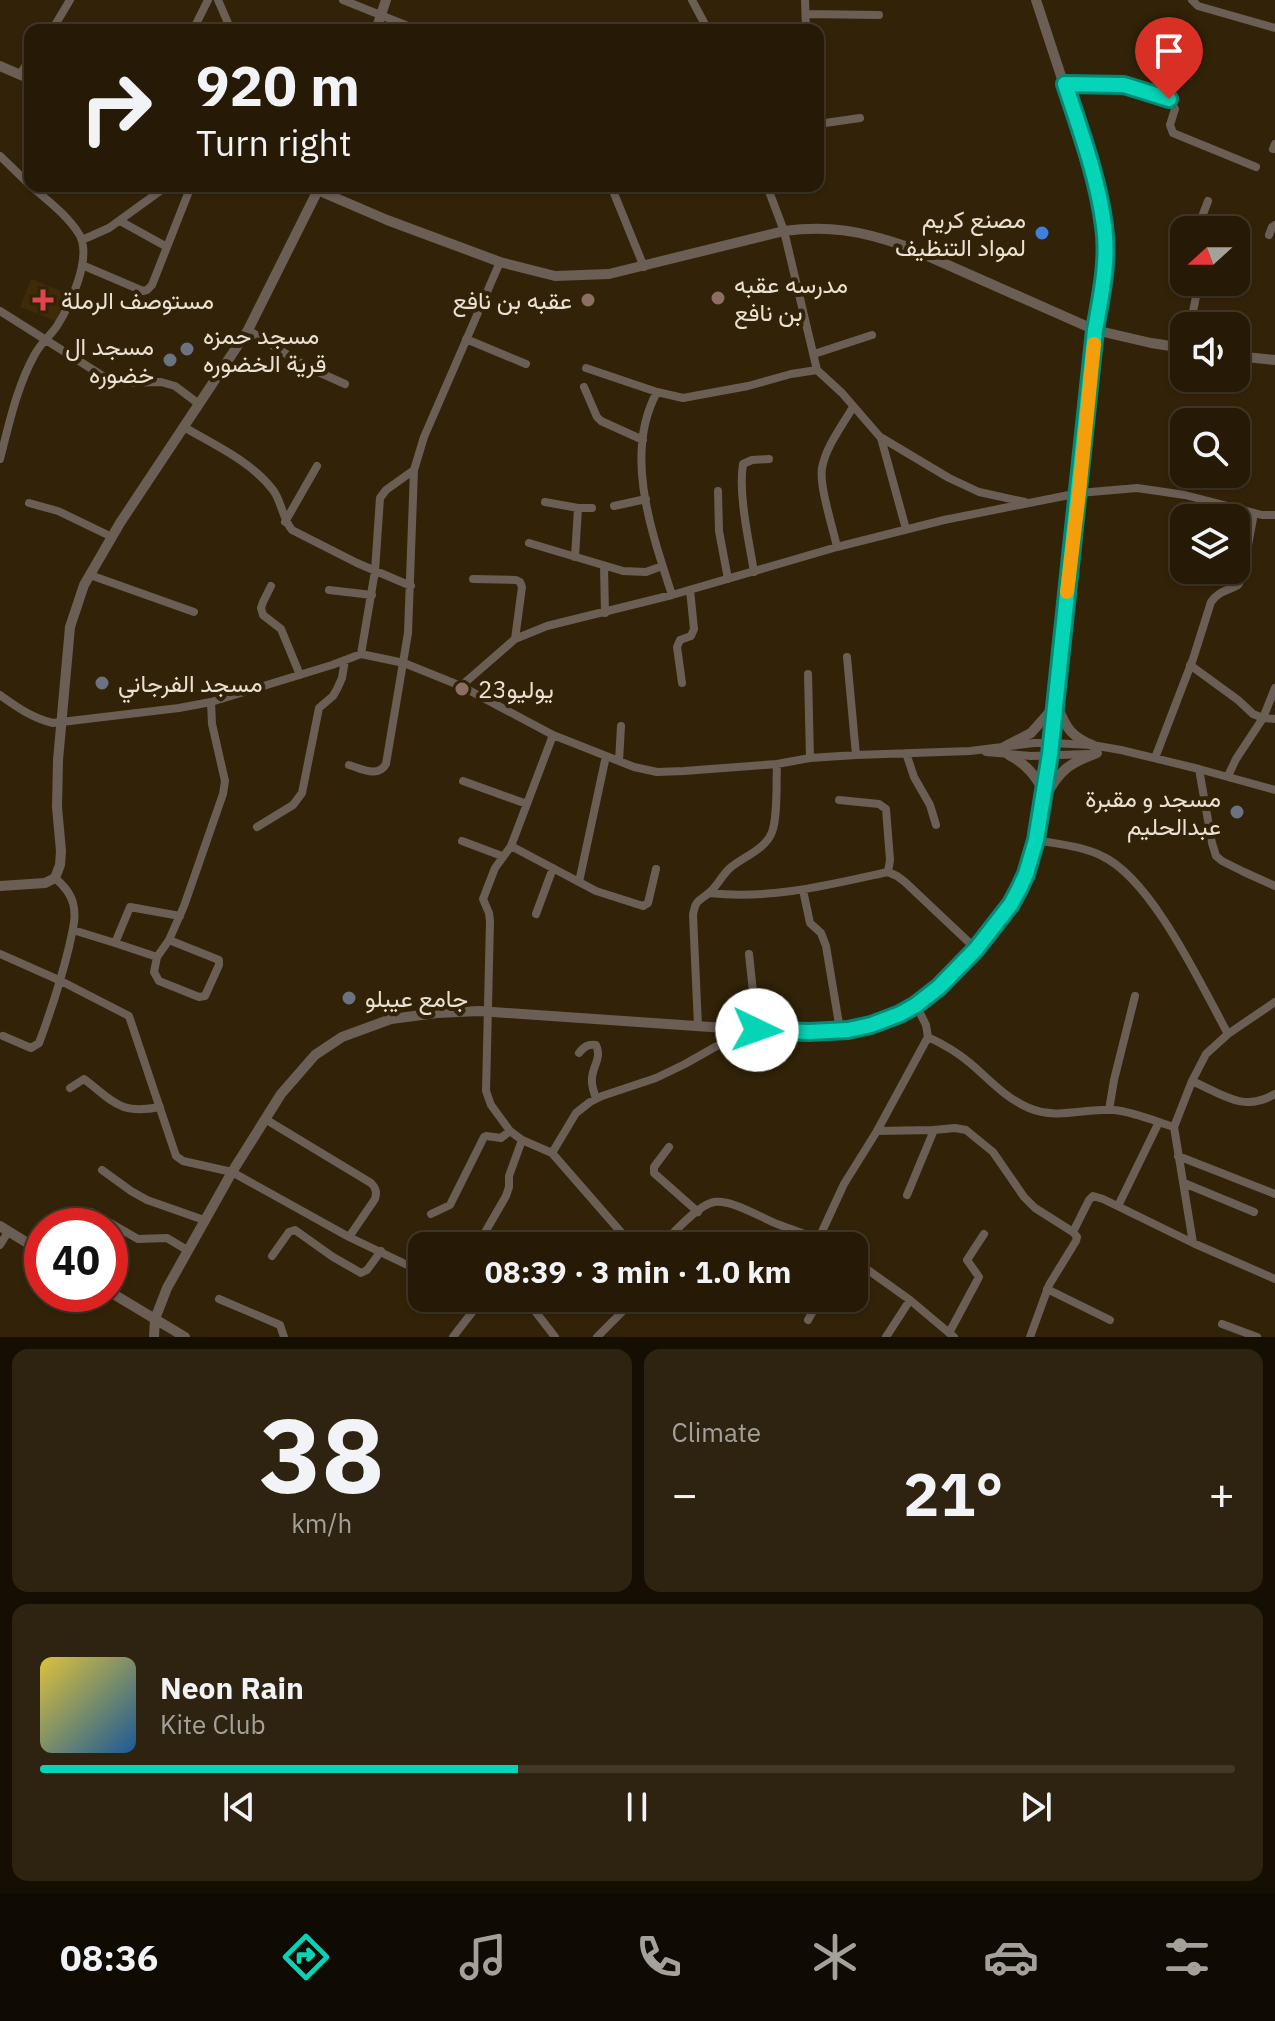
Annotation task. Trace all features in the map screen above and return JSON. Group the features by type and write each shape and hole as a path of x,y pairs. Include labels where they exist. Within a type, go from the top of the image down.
{"street":[{"path":"57,24 70,0"},
{"path":"196,24 208,0"},
{"path":"218,0 228,24"},
{"path":"343,0 403,24"},
{"path":"378,24 386,0"},
{"path":"692,0 705,24"},
{"path":"805,0 806,24"},
{"path":"151,1336 167,1288 265,1119 291,1080 315,1055 342,1037 391,1019 437,1013 488,1012 809,1032 871,1025 900,1014 939,987 976,949 1011,904 1026,874 1036,840 1051,748 1095,330 1103,283 1105,228 1089,161 1036,0"},
{"path":"1192,0 1198,6 1275,28"},
{"path":"806,14 879,15"},
{"path":"0,66 24,76"},
{"path":"1065,84 1124,85 1165,97 1175,109 1170,125 1173,133 1256,167"},
{"path":"824,123 860,118"},
{"path":"0,156 24,178"},
{"path":"0,459 3,435 19,391 33,358 65,312 82,265 82,240 61,213 38,192"},
{"path":"82,240 120,221 159,192"},
{"path":"82,265 146,290 152,285 189,192"},
{"path":"0,886 45,883 55,878 61,851 57,807 62,722 70,627 76,606 112,537 248,330 314,192"},
{"path":"325,192 387,220 500,262 567,276 609,274 644,267 784,231 813,227 847,229 905,246 1095,330 1170,346"},
{"path":"613,192 644,267"},
{"path":"769,192 784,231 817,370 842,393 881,438 979,492 1028,503"},
{"path":"1202,216 1208,201"},
{"path":"120,221 167,247"},
{"path":"1269,235 1275,225"},
{"path":"349,765 376,773 386,764 408,633 414,470 424,437 500,262"},
{"path":"0,311 106,378 126,383 161,382 175,386 199,404"},
{"path":"248,330 307,367 345,384"},
{"path":"814,354 872,335"},
{"path":"466,339 526,364"},
{"path":"1250,357 1275,360"},
{"path":"586,368 683,398 817,370"},
{"path":"584,387 601,421 643,440"},
{"path":"657,392 647,417 643,440 642,481 655,543 672,595"},
{"path":"837,547 821,469 827,451 853,407"},
{"path":"184,427 258,474 275,492 285,522 292,530 411,586"},
{"path":"881,438 906,529"},
{"path":"754,572 742,471 743,464 769,459"},
{"path":"285,522 317,466"},
{"path":"361,654 375,571 380,498 414,470"},
{"path":"461,686 515,639 547,626 672,595 906,529 1028,503 1079,493 1137,488 1275,515"},
{"path":"718,491 719,531 728,579"},
{"path":"614,506 646,499"},
{"path":"545,502 592,508"},
{"path":"29,503 58,511 112,537"},
{"path":"575,557 578,508"},
{"path":"1155,758 1211,602 1222,591 1238,585 1242,578 1254,513"},
{"path":"529,543 623,571 646,572 662,566"},
{"path":"604,566 605,613"},
{"path":"90,575 194,612"},
{"path":"473,579 520,582 522,587 515,639"},
{"path":"271,586 261,608 263,615 281,629 300,675"},
{"path":"329,590 372,595"},
{"path":"682,683 677,647 680,640 691,636 694,629 690,590"},
{"path":"0,695 40,720 62,722 211,702 361,654 404,663 461,686 553,735 634,767 657,772 856,755 1094,749 1121,750 1275,790"},
{"path":"847,657 856,755"},
{"path":"257,827 293,805 302,793 319,708 337,689 345,660"},
{"path":"1190,665 1253,714 1275,719"},
{"path":"808,674 810,758"},
{"path":"1228,776 1263,718 1275,688"},
{"path":"169,940 219,960 205,996 199,997 159,981 154,972 157,957 180,916 223,794 225,781 212,724 211,702"},
{"path":"1055,703 1069,731 1094,749"},
{"path":"1006,751 1031,733 1055,703"},
{"path":"619,761 621,726"},
{"path":"553,735 511,846 495,868 483,899 490,921 486,1091 491,1105 510,1131 522,1140 552,1153 621,1232"},
{"path":"1042,805 1053,782 1068,766 1094,749"},
{"path":"1006,751 1030,769 1044,791"},
{"path":"906,753 936,825"},
{"path":"579,882 606,756"},
{"path":"698,1026 695,904 709,893 726,871 763,844 772,831 777,764"},
{"path":"1199,769 1216,856 1275,886"},
{"path":"463,781 527,804"},
{"path":"839,800 879,804 886,809 888,872"},
{"path":"1036,840 1101,855 1125,871 1150,899 1228,1034"},
{"path":"462,841 502,856"},
{"path":"511,846 596,891 643,906 648,903 656,869"},
{"path":"536,914 553,868"},
{"path":"709,893 731,896 803,890 888,872 905,882 976,949"},
{"path":"3,1036 31,1048 39,1043 61,981 75,913 69,892 55,878"},
{"path":"803,890 810,923 821,933 826,946 840,1030"},
{"path":"115,943 130,907 180,916"},
{"path":"73,930 157,957"},
{"path":"0,954 129,1016 176,1156 183,1161 232,1172 349,1237 408,1265"},
{"path":"749,954 756,1030"},
{"path":"1109,1110 1135,996"},
{"path":"1193,1243 1174,1127 1206,1054 1228,1034 1275,1002"},
{"path":"822,1232 844,1184 928,1037 916,1005"},
{"path":"552,1153 581,1107 656,1078 715,1047 756,1030"},
{"path":"928,1037 948,1047 1014,1100 1030,1109 1049,1113 1109,1110 1174,1127"},
{"path":"579,1053 585,1046 596,1045 599,1049 591,1081 596,1099"},
{"path":"70,1088 84,1079 121,1107 145,1110 160,1107"},
{"path":"1192,1081 1242,1102 1256,1102 1275,1094"},
{"path":"265,1119 375,1188 375,1199 349,1237"},
{"path":"1118,1206 1159,1122"},
{"path":"877,1131 960,1128 993,1152 1035,1208 1073,1232 1077,1239 1047,1289 1030,1337"},
{"path":"907,1195 934,1130"},
{"path":"431,1214 450,1205 484,1137 501,1138 510,1131"},
{"path":"485,1232 506,1196 509,1176 522,1140"},
{"path":"669,1147 654,1167 654,1173 698,1212"},
{"path":"1178,1156 1275,1194"},
{"path":"102,1170 147,1200 204,1220"},
{"path":"1184,1183 1254,1212"},
{"path":"1073,1232 1089,1200 1096,1196 1275,1279"},
{"path":"676,1232 707,1205 723,1202 801,1232"},
{"path":"0,1245 4,1229 24,1241"},
{"path":"272,1256 289,1232 295,1230 361,1273 367,1270 381,1251"},
{"path":"128,1233 138,1239 167,1238 187,1250"},
{"path":"868,1270 951,1335 979,1277 967,1260 984,1234"},
{"path":"1047,1289 1110,1320"},
{"path":"219,1299 280,1325 284,1337"},
{"path":"886,1337 910,1300"},
{"path":"128,1303 185,1337"},
{"path":"453,1337 470,1312"},
{"path":"536,1312 555,1337"},
{"path":"597,1337 622,1312"},
{"path":"808,1320 812,1312"},
{"path":"1222,1324 1257,1337"}],"shaded area":[{"name":"مستوصف الرملة","path":"31,279 66,293 56,321 20,307"}],"slow traffic":[{"path":"1067,592 1094,344"}],"place":[{"name":"مصنع كريم لمواد التنظيف","path":"1042,233"},
{"name":"مدرسه عقبه بن نافع","path":"718,298"},
{"name":"مستوصف الرملة","path":"43,300"},
{"name":"عقبه بن نافع","path":"588,300"},
{"name":"مسجد حمزه قرية الخضوره","path":"187,349"},
{"name":"مسجد ال خضوره","path":"170,360"},
{"name":"مسجد الفرجاني","path":"102,683"},
{"name":"23يوليو","path":"462,689"},
{"name":"مسجد و مقبرة عبدالحليم","path":"1237,812"},
{"name":"جامع عيبلو","path":"349,998"}],"route":[{"path":"757,1030 848,1030 871,1025 916,1005 939,987 992,930 1011,904 1026,874 1036,840 1050,754 1105,244 1105,228 1089,161 1065,84 1124,85 1169,99"}]}
